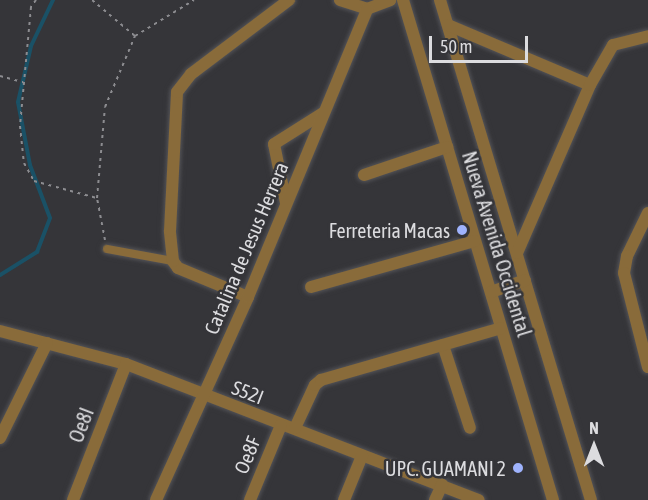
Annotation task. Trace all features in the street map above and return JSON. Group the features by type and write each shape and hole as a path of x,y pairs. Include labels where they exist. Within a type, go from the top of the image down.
{"street":[{"path":"248,297 178,268 173,261 170,231 177,92 191,74 289,0"},
{"path":"340,0 367,9 390,0"},
{"name":"Nueva Avenida Occidental","path":"403,0 553,500"},
{"name":"Nueva Avenida Occidental","path":"441,0 591,500"},
{"name":"Catalina de Jesus Herrera","path":"156,500 248,297 367,9"},
{"path":"448,25 590,85"},
{"path":"517,253 590,85 613,45 648,36"},
{"path":"287,204 274,144 323,113"},
{"path":"364,176 447,147"},
{"path":"647,220 627,256 624,273 648,367"},
{"path":"311,287 475,241"},
{"path":"491,292 525,280"},
{"path":"296,428 315,385 321,380 501,328"},
{"name":"S52I","path":"0,331 126,364 479,500"},
{"path":"0,438 47,343"},
{"path":"443,345 470,428"},
{"name":"Oe8I","path":"73,500 126,364"},
{"name":"Oe8F","path":"250,500 281,424"},
{"path":"344,500 363,456"},
{"path":"435,500 442,485"}],"lane":[{"path":"107,249 173,261"}],"path":[{"path":"36,0 31,7 20,126 24,163 34,181 98,198"},
{"path":"92,0 135,36"},
{"path":"107,249 98,198 105,107 135,36 194,0"},
{"path":"0,76 24,82"}],"waterway":[{"path":"0,275 37,252 50,218 30,165 18,102 31,46 53,0"}],"place":[{"name":"Ferreteria Macas","path":"462,230"},
{"name":"UPC. GUAMANI 2","path":"518,468"}]}
